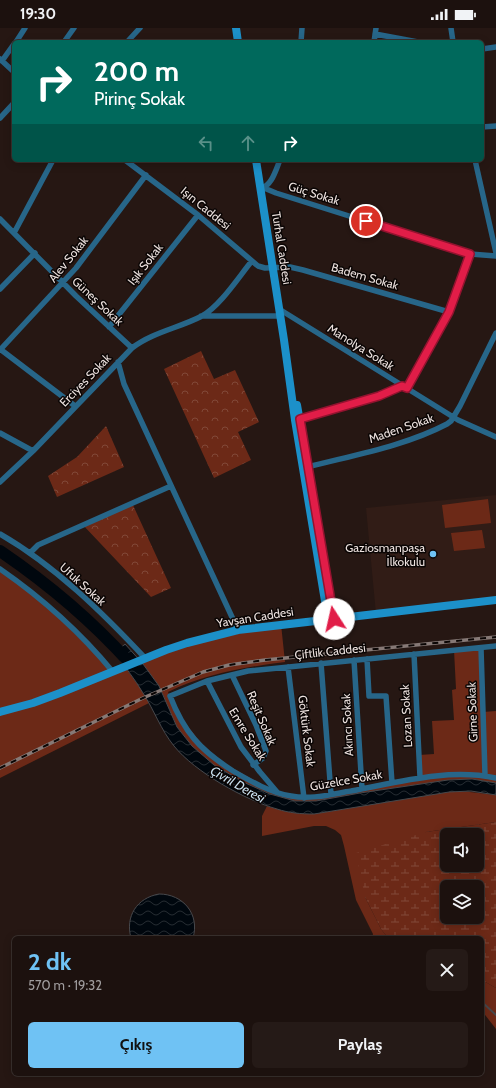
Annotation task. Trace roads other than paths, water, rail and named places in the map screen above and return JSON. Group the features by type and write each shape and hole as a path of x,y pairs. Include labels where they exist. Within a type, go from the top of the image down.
{"street":[{"path":"17,40 25,28"},
{"path":"65,40 74,28"},
{"path":"129,40 140,28"},
{"path":"236,28 238,40"},
{"path":"301,40 302,28"},
{"path":"451,28 453,40"},
{"path":"376,31 410,40"},
{"path":"12,47 1,60 12,70"},
{"path":"484,49 496,47"},
{"path":"0,118 12,105"},
{"path":"484,127 496,126"},
{"path":"14,233 52,162"},
{"name":"Işın Caddesi","path":"128,162 198,215 252,262 261,268 273,268"},
{"name":"Turhal Caddesi","path":"256,162 262,188 298,441 331,619"},
{"path":"262,188 270,182 279,162"},
{"path":"475,162 496,253"},
{"name":"Alev Sokak","path":"0,349 80,263 146,176"},
{"name":"Güç Sokak","path":"262,188 470,254 496,256"},
{"name":"Işık Sokak","path":"109,327 198,215"},
{"name":"Güneş Sokak","path":"0,219 63,283 132,348"},
{"path":"0,289 34,253"},
{"path":"300,419 405,387 449,312 470,254"},
{"name":"Erciyes Sokak","path":"0,482 34,451 75,406 132,348 150,336 201,316 213,308 252,262"},
{"name":"Badem Sokak","path":"273,268 303,270 449,312"},
{"name":"Erciyes Sokak","path":"201,316 280,313"},
{"name":"Manolya Sokak","path":"280,313 453,417 496,437"},
{"name":"Maden Sokak","path":"308,466 375,449 420,435 447,424 460,406 496,333"},
{"name":"Turhal Caddesi","path":"284,340 308,466 331,619"},
{"path":"0,349 75,406"},
{"path":"118,362 120,374 124,384 238,630"},
{"path":"0,433 34,451"},
{"path":"30,553 38,545 170,486"},
{"name":"Ufuk Sokak","path":"0,534 30,553 79,593 143,659"},
{"path":"0,568 36,595 117,670"},
{"name":"Yavşan Caddesi","path":"33,703 187,643 238,630 496,600"},
{"name":"Çiftlik Caddesi","path":"170,696 207,681 248,671 496,646"},
{"name":"Girne Sokak","path":"481,648 485,775"},
{"name":"Lozan Sokak","path":"414,654 420,778"},
{"path":"366,659 369,696 386,696 392,783"},
{"name":"Akıncı Sokak","path":"354,660 362,789"},
{"path":"320,663 331,794"},
{"name":"Göktürk Sokak","path":"288,666 304,798"},
{"name":"Reşit Sokak","path":"232,675 256,725 266,751 263,758 254,764"},
{"name":"Emre Sokak","path":"207,681 235,738 278,793"},
{"name":"Güzelce Sokak","path":"170,696 183,724 211,756 238,773 278,793 304,798 420,778 462,774 485,775 496,778"},
{"path":"0,712 33,703"},
{"path":"0,718 33,703"}],"water":[{"path":"125,644 143,664 159,686 177,727 192,746 214,765 243,782 270,794 295,801 316,801 448,780 472,779 496,783 496,795 471,791 449,792 314,814 291,812 264,805 236,792 207,775 194,766 174,746 140,688 115,653"},
{"path":"159,894 168,895 182,902 188,907 194,921 195,929 193,936 131,936 130,922 134,909 144,899"}],"waterway":[{"name":"Çivril Deresi","path":"0,551 35,576 68,603 99,631 129,662"},
{"path":"484,1004 496,1015"}],"railway":[{"path":"0,768 143,698 203,672 229,665 265,660 496,637"}],"place":[{"name":"Gaziosmanpaşa İlkokulu","path":"433,554"}]}
